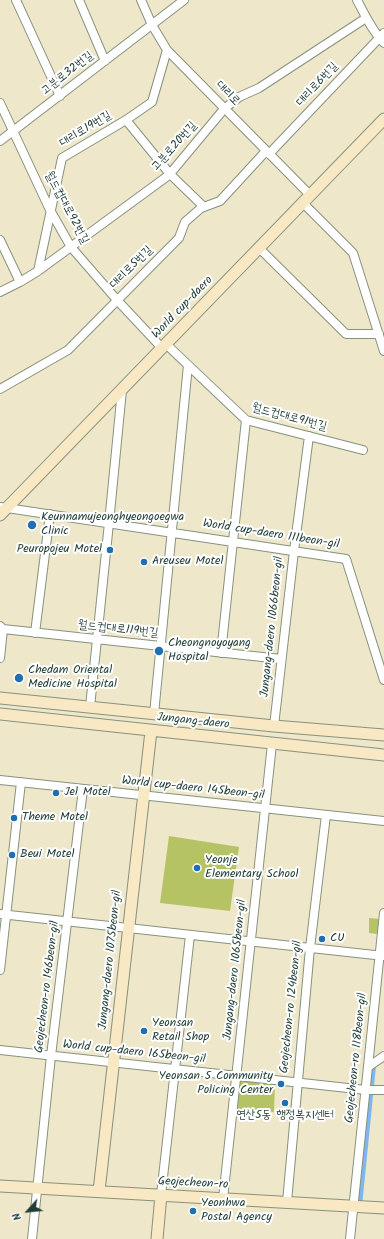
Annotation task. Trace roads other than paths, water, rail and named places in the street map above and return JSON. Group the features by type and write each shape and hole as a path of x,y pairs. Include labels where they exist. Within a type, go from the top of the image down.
{"main road":[{"name":"World cup-daero","path":"2,510 122,390 384,119"},
{"name":"Jungang-daero","path":"0,698 384,736"},
{"name":"Jungang-daero","path":"0,714 384,755"},
{"name":"Jungang-daero 1075beon-gil","path":"99,1191 151,731"},
{"name":"Geojecheon-ro","path":"0,1186 384,1208"},
{"path":"157,1239 161,1195"}],"street":[{"path":"16,0 60,96"},
{"path":"79,0 105,60"},
{"name":"대리로","path":"141,0 152,25 168,50 267,153 353,253 384,351"},
{"name":"고분로32번길","path":"0,141 184,0"},
{"path":"357,0 366,18 382,38"},
{"name":"고분로20번길","path":"0,292 38,271 170,174 224,109 239,97 258,88 366,18"},
{"name":"대리로6번길","path":"267,153 382,38"},
{"name":"대리로19번길","path":"38,271 62,158 126,120 152,102 168,50"},
{"name":"월드컵대로92번길","path":"0,103 50,210 71,247 117,300 164,346"},
{"path":"126,120 170,174 204,207"},
{"name":"대리로5번길","path":"0,389 68,350 179,238 185,222 204,207 220,201 267,153"},
{"path":"0,240 20,282"},
{"path":"259,248 346,334 379,334"},
{"name":"월드컵대로91번길","path":"164,346 188,365 246,420 362,450"},
{"path":"154,714 188,365"},
{"path":"90,707 110,523 122,390"},
{"path":"221,653 246,420"},
{"name":"Jungang-daero 1066beon-gil","path":"274,726 309,436"},
{"name":"World cup-daero 111beon-gil","path":"2,510 50,514 346,559 384,680"},
{"path":"35,633 50,514"},
{"path":"0,658 2,628"},
{"name":"월드컵대로119번길","path":"2,628 35,633 281,660"},
{"name":"Jungang-daero 1065beon-gil","path":"223,1199 272,744"},
{"name":"World cup-daero 145beon-gil","path":"0,780 384,821"},
{"path":"0,970 3,914 21,782"},
{"name":"Geojecheon-ro 146beon-gil","path":"32,1239 51,1056 83,789"},
{"name":"Geojecheon-ro 124beon-gil","path":"287,1202 310,948 326,815"},
{"name":"Geojecheon-ro 118beon-gil","path":"350,1239 368,1067 382,956 384,913"},
{"path":"3,914 382,956"},
{"path":"161,1195 190,934"},
{"name":"World cup-daero 165beon-gil","path":"0,1050 366,1090 384,1090"},
{"path":"368,1067 384,1056"}],"water":[{"path":"376,1066 362,1206 352,1204 366,1067"}],"place":[{"name":"Keunnamujeonghyeongoegwa Clinic","path":"32,525"},
{"name":"Peuropojeu Motel","path":"110,550"},
{"name":"Areuseu Motel","path":"144,562"},
{"name":"Cheongnoyoyang Hospital","path":"159,651"},
{"name":"Chedam Oriental Medicine Hospital","path":"19,678"},
{"name":"Jel Motel","path":"56,793"},
{"name":"Theme Motel","path":"14,818"},
{"name":"Beui Motel","path":"12,855"},
{"name":"Yeonje Elementary School","path":"197,868"},
{"name":"CU","path":"322,939"},
{"name":"Yeonsan Retail Shop","path":"144,1031"},
{"name":"Yeonsan 5 Community Policing Center","path":"281,1084"},
{"name":"연산5동 행정복지센터","path":"285,1103"},
{"name":"Yeonhwa Postal Agency","path":"193,1211"}]}
